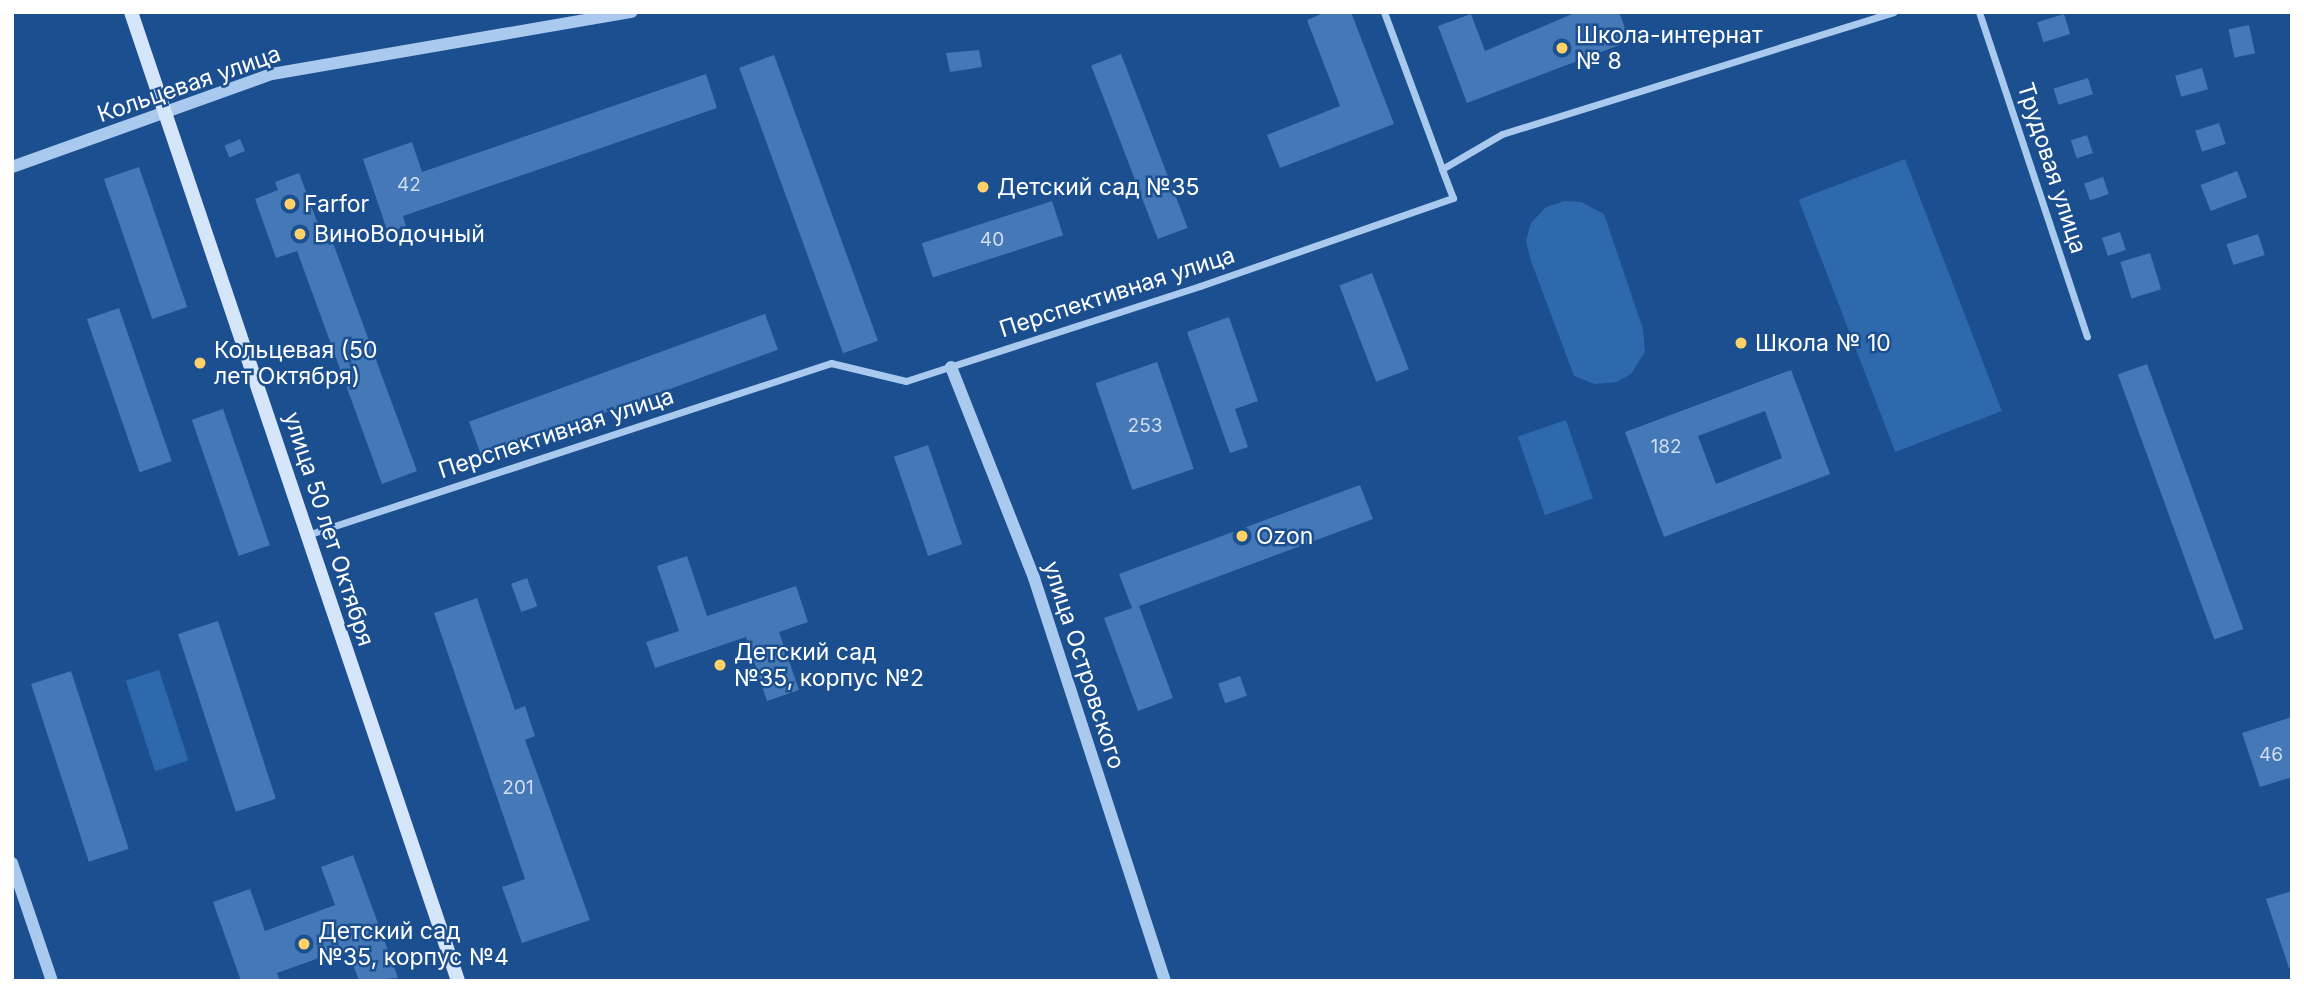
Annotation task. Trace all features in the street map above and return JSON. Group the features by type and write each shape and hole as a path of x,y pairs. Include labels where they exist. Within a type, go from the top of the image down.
{"main road":[{"name":"улица 50 лет Октября","path":"131,12 168,112 306,536 458,981"}],"street":[{"name":"Кольцевая улица","path":"12,167 272,74 632,12"},
{"path":"1384,12 1442,169 1502,134 1893,12"},
{"name":"Трудовая улица","path":"1979,12 2087,335"},
{"name":"Перспективная улица","path":"306,536 831,363 906,381 951,367 1453,198 1442,169"},
{"name":"улица Островского","path":"951,367 1034,578 1165,981"},
{"path":"12,863 52,981"}],"shaded area":[{"path":"1905,159 2002,411 1895,452 1799,200"},
{"path":"1565,201 1581,202 1604,214 1643,329 1645,352 1631,374 1617,382 1595,384 1574,376 1531,261 1526,241 1531,223 1546,207"},
{"path":"1566,420 1593,498 1545,515 1518,437"},
{"path":"159,670 188,760 155,771 126,681"}],"building":[{"path":"1326,12 1351,12 1394,124 1280,168 1267,135 1340,106 1307,20"},
{"path":"1577,12 1619,12 1630,41 1467,103 1438,26 1471,14 1485,51"},
{"path":"2064,14 2070,34 2043,42 2037,22"},
{"path":"2249,25 2255,53 2234,58 2228,29"},
{"path":"979,50 982,67 950,72 946,53"},
{"path":"1121,54 1188,228 1158,239 1091,65"},
{"path":"774,55 878,341 843,353 739,68"},
{"path":"2202,68 2208,89 2181,97 2175,76"},
{"path":"706,74 717,108 403,216 406,226 388,233 363,159 412,142 422,172"},
{"path":"2088,78 2093,94 2059,105 2054,89"},
{"path":"2219,123 2226,144 2202,152 2195,131"},
{"path":"2087,135 2093,153 2077,158 2071,140"},
{"path":"240,139 245,151 229,158 224,146"},
{"path":"139,167 187,307 152,319 104,179"},
{"path":"2237,171 2247,197 2211,211 2201,185"},
{"path":"299,173 322,235 329,232 417,471 382,484 297,251 276,258 255,199 278,190 275,182"},
{"path":"2103,177 2109,194 2090,201 2084,184"},
{"path":"1052,201 1063,235 933,278 922,243"},
{"path":"2120,232 2126,250 2108,256 2102,238"},
{"path":"2258,234 2265,255 2233,265 2227,244"},
{"path":"2150,253 2161,289 2131,298 2120,262"},
{"path":"1372,273 1409,369 1376,382 1339,286"},
{"path":"119,308 172,461 140,472 87,319"},
{"path":"765,314 778,350 482,457 469,422"},
{"path":"1229,317 1258,401 1235,409 1248,447 1230,453 1187,332"},
{"path":"1157,362 1194,469 1132,490 1096,383"},
{"path":"2147,364 2243,629 2214,640 2118,375"},
{"path":"1791,370 1830,474 1664,537 1625,432","holes":["1765,411 1782,458 1716,484 1698,436"]},
{"path":"223,409 270,545 239,556 192,420"},
{"path":"928,445 962,544 928,556 894,457"},
{"path":"1360,485 1373,519 1139,606 1173,698 1138,711 1104,618 1132,608 1119,574"},
{"path":"687,556 707,616 796,586 808,622 779,632 799,690 767,701 746,637 655,668 646,642 679,631 657,566"},
{"path":"527,578 537,606 521,612 511,584"},
{"path":"477,598 515,710 525,706 535,736 525,740 590,920 522,943 502,887 525,879 434,613"},
{"path":"218,621 276,799 236,812 178,634"},
{"path":"71,671 129,849 89,862 31,684"},
{"path":"1240,676 1247,696 1225,703 1218,683"},
{"path":"2292,717 2292,777 2260,787 2242,733"},
{"path":"353,855 398,978 359,981 347,948 277,973 280,981 241,981 213,902 250,889 265,931 335,905 321,867"},
{"path":"2292,891 2292,967 2289,968 2266,899"}],"place":[{"name":"Школа-интернат № 8","path":"1562,48"},
{"name":"Детский сад №35","path":"983,187"},
{"name":"Farfor","path":"290,204"},
{"name":"ВиноВодочный","path":"300,234"},
{"name":"Школа № 10","path":"1741,343"},
{"name":"Кольцевая (50 лет Октября)","path":"200,363"},
{"name":"Ozon","path":"1242,536"},
{"name":"Детский сад №35, корпус №2","path":"720,665"},
{"name":"Детский сад №35, корпус №4","path":"304,944"}]}
